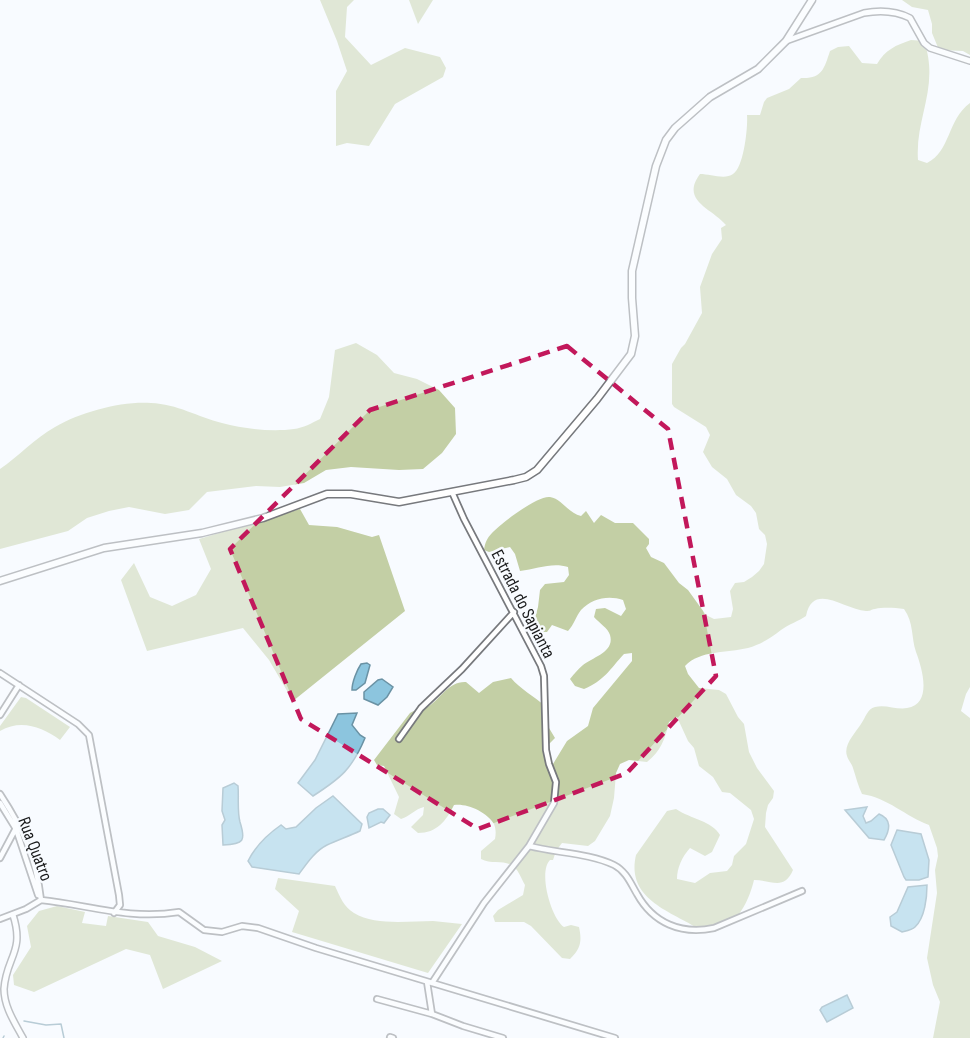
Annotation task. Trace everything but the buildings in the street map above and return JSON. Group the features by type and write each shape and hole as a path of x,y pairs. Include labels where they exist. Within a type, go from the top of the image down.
{"main road":[{"path":"0,580 104,548 191,535 263,518 327,494 351,494 399,502 514,480 526,477 537,470 597,399 631,354 635,336 632,271 656,166 664,144 675,128 710,97 758,69 786,41 812,0"}],"street":[{"path":"786,41 864,13 892,12 910,18 924,43 930,48 970,61"},
{"name":"Estrada do Sapianta","path":"429,982 484,903 529,846 554,803 556,791 556,782 546,750 544,676 541,666 452,492"},
{"path":"399,739 421,708 462,669 514,612"},
{"path":"0,673 78,724 89,735 119,895 120,905 114,913"},
{"path":"0,715 19,685"},
{"name":"Rua Quatro","path":"0,794 33,857 41,900"},
{"name":"Rua Quatro","path":"0,803 18,826"},
{"path":"0,858 18,826"},
{"path":"529,846 583,856 614,865 625,874 648,910 658,920 684,930 701,931 714,928 802,891"},
{"path":"0,919 13,915 41,900 114,913 152,915 179,912 204,930 212,932 245,926 258,927 597,1035 615,1038"},
{"path":"13,915 18,938 4,992 6,1005 23,1038"},
{"path":"429,982 432,1014"},
{"path":"377,999 432,1014 503,1038"}],"highlighted area":[{"path":"567,346 668,429 716,676 627,773 478,829 301,719 230,549 370,410"}],"green space":[{"path":"320,0 354,0 347,7 345,37 371,65 405,48 440,57 446,68 443,77 395,104 369,146 347,143 336,146 336,91 347,71"},
{"path":"409,0 433,0 418,24"},
{"path":"902,0 970,0 970,55 963,51 939,50 932,33 928,10 912,7"},
{"path":"911,40 924,41 929,73 918,144 918,160 927,163 935,158 941,151 957,118 970,103 970,687 961,711 970,718 970,1038 933,1038 940,1002 933,985 927,958 937,893 935,870 938,856 929,825 880,799 862,794 846,752 851,739 870,710 879,706 907,708 915,705 923,693 921,667 914,646 911,625 904,609 882,608 866,611 831,600 815,600 806,616 762,643 748,648 698,657 685,666 699,688 719,690 726,694 744,724 749,752 757,768 774,791 766,813 765,827 793,870 786,880 781,882 754,880 748,899 738,915 732,922 715,931 705,933 656,904 645,895 638,884 635,871 636,855 667,811 676,809 707,823 720,835 712,852 705,856 690,848 682,859 677,879 695,883 710,873 727,871 732,865 734,856 746,844 754,819 751,810 730,793 722,792 713,777 699,766 694,748 688,741 677,717 669,722 662,744 647,762 629,760 620,764 616,773 610,816 595,841 588,846 562,843 547,866 545,874 548,895 559,922 564,927 571,925 579,927 580,944 570,959 562,958 531,926 524,922 495,922 493,916 498,910 523,895 525,885 511,865 481,859 481,851 495,839 495,828 491,820 482,812 471,807 454,805 440,825 431,831 418,833 411,827 423,815 424,807 401,819 394,814 399,797 384,766 377,765 374,760 410,713 429,706 455,684 466,682 479,693 493,682 511,678 545,706 546,723 555,738 543,750 546,759 553,764 567,741 588,726 593,708 632,661 632,653 624,654 597,682 584,689 575,686 570,679 583,665 606,650 611,641 607,630 594,617 596,609 605,608 621,616 626,609 623,600 606,598 595,600 581,610 568,631 552,625 547,632 538,632 533,625 540,590 545,584 564,582 569,575 568,567 550,566 520,571 515,554 510,547 489,552 484,550 490,535 496,529 520,511 544,498 554,498 581,516 586,511 594,523 601,515 615,523 633,523 649,539 646,548 651,557 664,563 706,615 714,619 731,617 733,609 730,591 735,583 744,582 759,571 764,564 767,544 765,535 759,529 756,513 751,506 736,495 727,479 712,467 703,452 710,435 706,427 672,404 672,364 702,313 700,287 712,254 722,239 721,228 726,225 696,198 695,183 700,174 722,177 733,174 743,155 747,115 760,115 767,98 789,89 801,78 818,75 824,68 830,51 838,47 849,46 862,63 877,64 891,49"},
{"path":"356,343 377,355 394,373 417,379 439,390 455,408 456,434 442,453 423,469 351,467 326,470 304,483 207,492 189,510 165,514 129,507 109,511 87,518 68,531 0,549 0,469 55,427 101,409 127,404 151,403 249,428 277,430 301,428 320,419 329,397 335,350"},
{"path":"300,509 309,525 337,527 372,537 379,535 405,611 293,701 269,660 243,628 147,651 121,580 134,563 150,597 172,606 196,595 211,569 199,539"},
{"path":"21,697 70,727 60,740 46,731 31,726 8,727 0,731 0,726"},
{"path":"278,878 335,886 351,911 372,920 462,924 428,973 292,932 299,911 275,889"},
{"path":"57,906 85,912 82,923 106,926 108,916 148,922 158,936 195,947 222,961 163,989 150,955 126,949 34,992 14,985 13,975 31,947 27,926 39,911"}],"water":[{"path":"367,663 370,665 365,683 356,690 352,690 359,667"},
{"path":"382,679 393,687 387,697 378,705 364,699 364,692"},
{"path":"357,713 352,725 365,738 360,749 345,772 313,796 298,783 315,760 338,714"},
{"path":"234,783 238,786 243,837 235,844 223,845 222,825 225,820 222,811 223,788"},
{"path":"333,796 362,824 360,831 323,848 299,874 252,867 248,861 271,832 281,825 286,829 296,827"},
{"path":"867,807 863,816 866,823 879,814 888,822 888,832 884,840 869,838 845,810"},
{"path":"383,809 390,815 384,823 381,822 369,828 367,817 369,813"},
{"path":"897,830 921,834 929,860 928,877 906,880 904,877 891,845"},
{"path":"927,885 923,913 915,927 902,932 891,926 890,917 897,912 908,887"},
{"path":"847,995 853,1008 827,1022 820,1010 822,1007"}],"waterway":[{"path":"24,1021 46,1025 61,1024 64,1038"}]}
